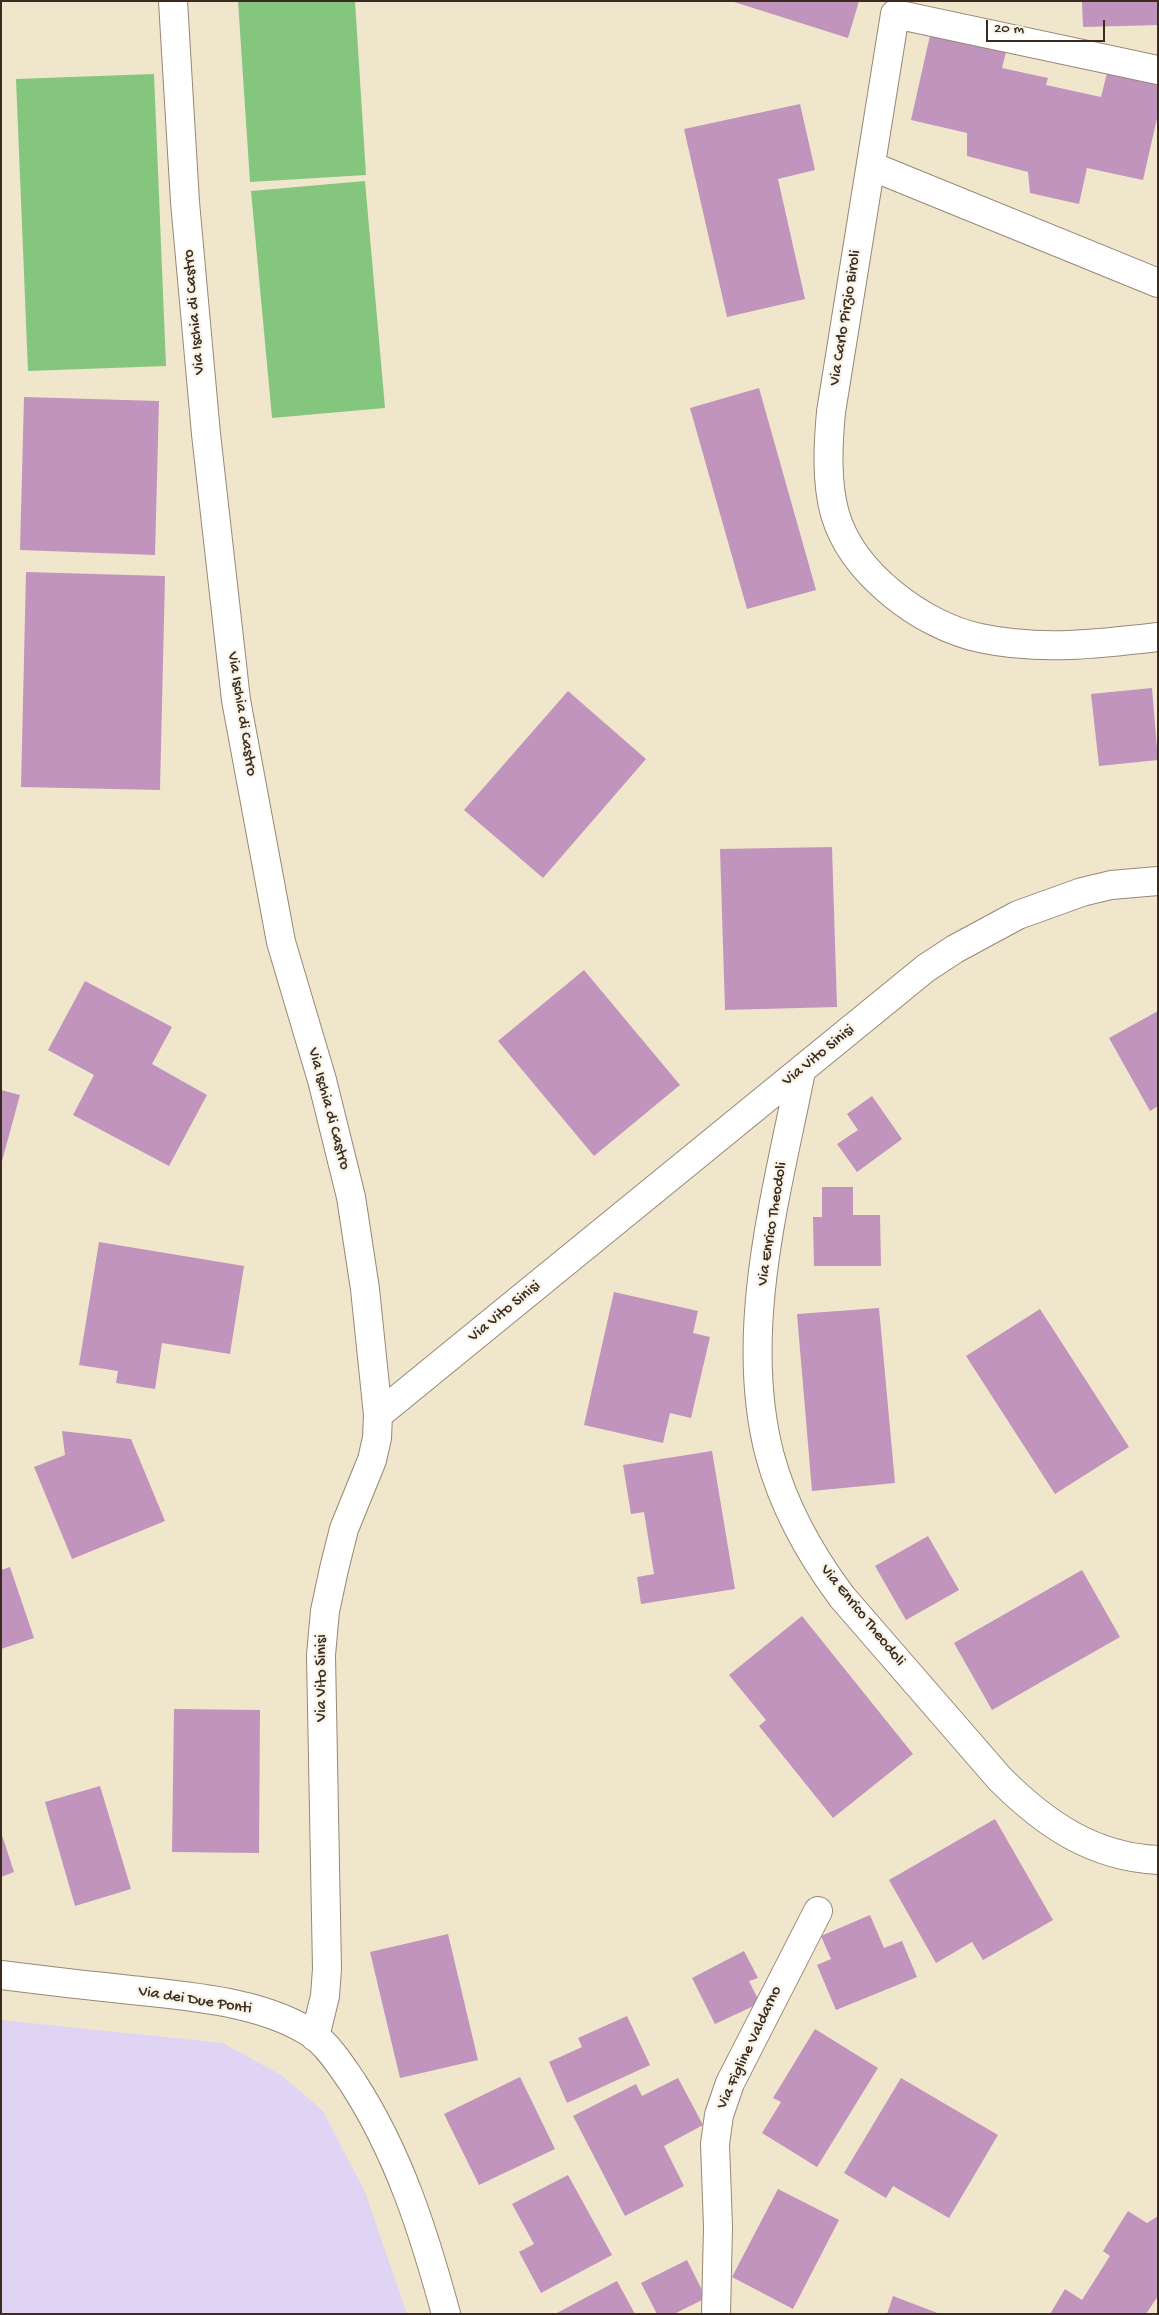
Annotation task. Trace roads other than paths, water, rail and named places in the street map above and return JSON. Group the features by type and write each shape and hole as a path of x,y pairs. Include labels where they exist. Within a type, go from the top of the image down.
{"street":[{"name":"Via Ischia di Castro","path":"173,1 185,202 204,414 236,700 282,942 322,1080 351,1197 365,1289 378,1415"},
{"name":"Via Carlo Pirzio Biroli","path":"1158,70 895,14 829,432 833,504 836,517 852,548 876,580 903,602 945,626 979,638 1056,646 1158,637"},
{"path":"871,166 1158,284"},
{"name":"Via Vito Sinisi","path":"315,2037 324,1996 327,1970 321,1655 325,1611 344,1529 372,1460 377,1438 378,1415 926,968 985,932 1018,915 1082,892 1111,885 1158,881"},
{"name":"Via Enrico Theodoli","path":"801,1071 764,1258 758,1336 759,1375 770,1456 794,1520 824,1573 842,1597 1000,1779 1022,1801 1068,1834 1094,1847 1130,1858 1158,1860"},
{"name":"Via Figline Valdarno","path":"716,2314 718,2227 715,2144 719,2114 730,2083 818,1911"},
{"name":"Via dei Due Ponti","path":"1,1975 201,1998 264,2012 315,2037 343,2069 357,2090 396,2161 414,2208 446,2314"}]}
